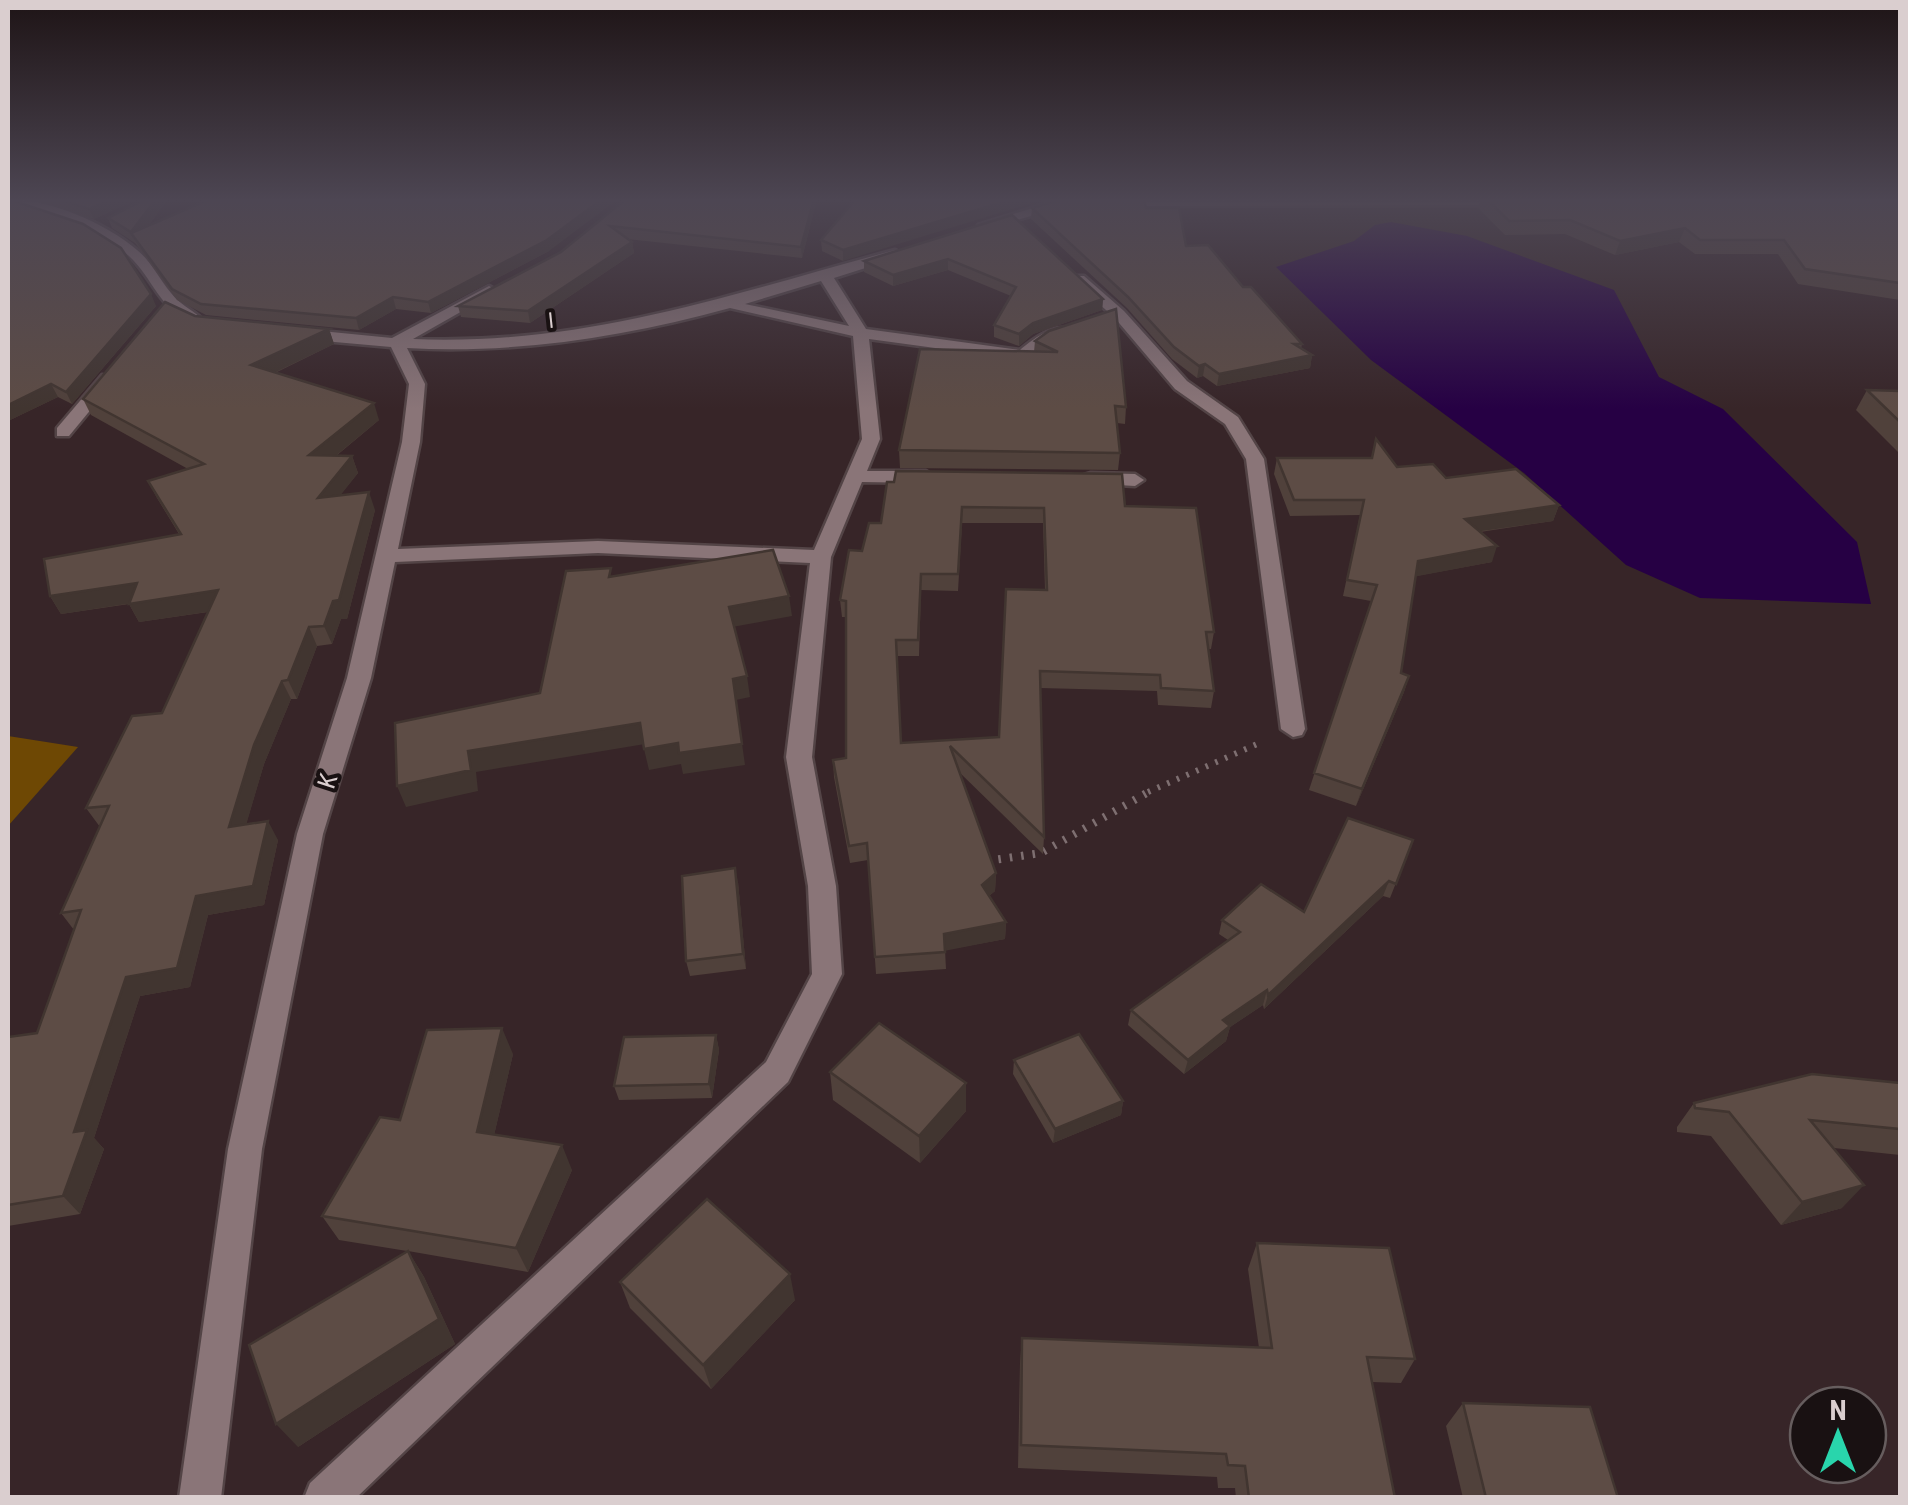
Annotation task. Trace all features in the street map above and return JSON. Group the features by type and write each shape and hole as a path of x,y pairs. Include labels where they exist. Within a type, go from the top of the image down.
{"street":[{"path":"142,269 163,313 202,323"},
{"name":"I","path":"276,332 396,342 518,344 572,338 732,305 850,269"},
{"path":"1067,269 1102,319 1181,385 1232,421 1254,459 1293,729"},
{"path":"325,1498 777,1072 828,974 822,886 799,757 821,557 871,440 861,334 826,277"},
{"path":"396,342 507,281"},
{"path":"732,305 861,334 1023,355 1040,341 1102,319"},
{"name":"K","path":"200,1498 245,1149 310,834 359,678 389,556 411,442 416,384 396,342"},
{"path":"63,432 122,362"},
{"path":"856,476 955,477"},
{"path":"1075,479 1134,480"},
{"path":"389,556 598,547 821,557"}],"path":[{"path":"968,864 1040,853 1167,781 1293,729"}],"shaded area":[{"path":"1278,269 1557,269 1614,290 1659,377 1723,409 1857,542 1871,604 1700,598 1626,565 1524,473 1371,360"},
{"path":"8,736 78,747 8,826"}],"building":[{"path":"8,269 135,269 151,294 66,392 51,384 8,405"},
{"path":"158,269 491,269 428,302 393,297 356,318 201,304 172,289"},
{"path":"528,269 591,269 528,311 458,306"},
{"path":"881,269 913,269 893,275"},
{"path":"973,269 1071,269 1103,299 1033,323 1019,334 994,325 1016,287"},
{"path":"1098,269 1228,269 1243,287 1251,287 1302,344 1294,344 1312,355 1219,374 1205,364 1199,366 1174,347"},
{"path":"1807,269 1900,269 1900,283"},
{"path":"165,302 195,316 329,329 251,365 374,403 309,455 352,456 318,498 369,492 339,600 333,601 324,626 309,627 288,680 282,681 254,745 229,827 268,821 253,886 196,896 177,968 126,977 74,1132 87,1130 63,1196 8,1205 8,1037 37,1033 81,910 61,913 109,806 86,808 132,716 162,713 218,590 129,604 137,583 50,596 44,559 181,534 148,481 204,464 83,399"},
{"path":"1116,309 1126,407 1115,406 1120,453 899,450 920,349 1058,352 1035,341 1049,331"},
{"path":"1867,390 1900,391 1900,422"},
{"path":"1376,439 1397,467 1433,464 1446,478 1516,469 1559,505 1465,519 1497,546 1418,561 1401,673 1409,676 1362,789 1314,773 1377,585 1347,580 1364,500 1294,500 1277,458 1372,458"},
{"path":"896,471 1122,474 1125,506 1196,508 1214,632 1206,632 1214,691 1161,688 1160,675 1040,671 1044,837 950,746 996,873 982,885 1006,922 944,934 945,952 875,957 867,843 849,846 833,760 846,758 846,601 840,600 849,550 862,551 869,523 881,523 887,482 894,482","holes":["962,507 1044,508 1047,590 1006,589 999,737 901,743 896,640 918,640 921,574 958,574"]},
{"path":"773,550 789,596 729,607 747,676 733,679 742,744 679,753 678,743 644,749 640,723 468,751 471,770 397,786 395,723 540,693 566,571 611,568 609,577"},
{"path":"1348,818 1413,840 1396,884 1389,881 1268,995 1267,990 1223,1020 1230,1026 1188,1060 1131,1010 1240,932 1222,920 1261,884 1304,912"},
{"path":"735,868 743,954 686,961 682,876"},
{"path":"879,1023 966,1083 919,1136 830,1072"},
{"path":"502,1028 477,1132 562,1145 516,1248 322,1216 380,1117 400,1120 427,1030"},
{"path":"1079,1034 1123,1101 1055,1129 1014,1060"},
{"path":"716,1035 709,1084 614,1086 624,1037"},
{"path":"1812,1074 1900,1083 1900,1129 1810,1120 1864,1185 1802,1202 1729,1112 1695,1108 1694,1103"},
{"path":"707,1199 790,1274 703,1365 620,1282"},
{"path":"1257,1243 1389,1248 1415,1359 1367,1357 1395,1498 1249,1498 1245,1466 1228,1465 1226,1454 1021,1445 1022,1338 1272,1348"},
{"path":"408,1251 439,1319 276,1424 249,1345"},
{"path":"1463,1403 1590,1407 1618,1498 1486,1498"}]}
